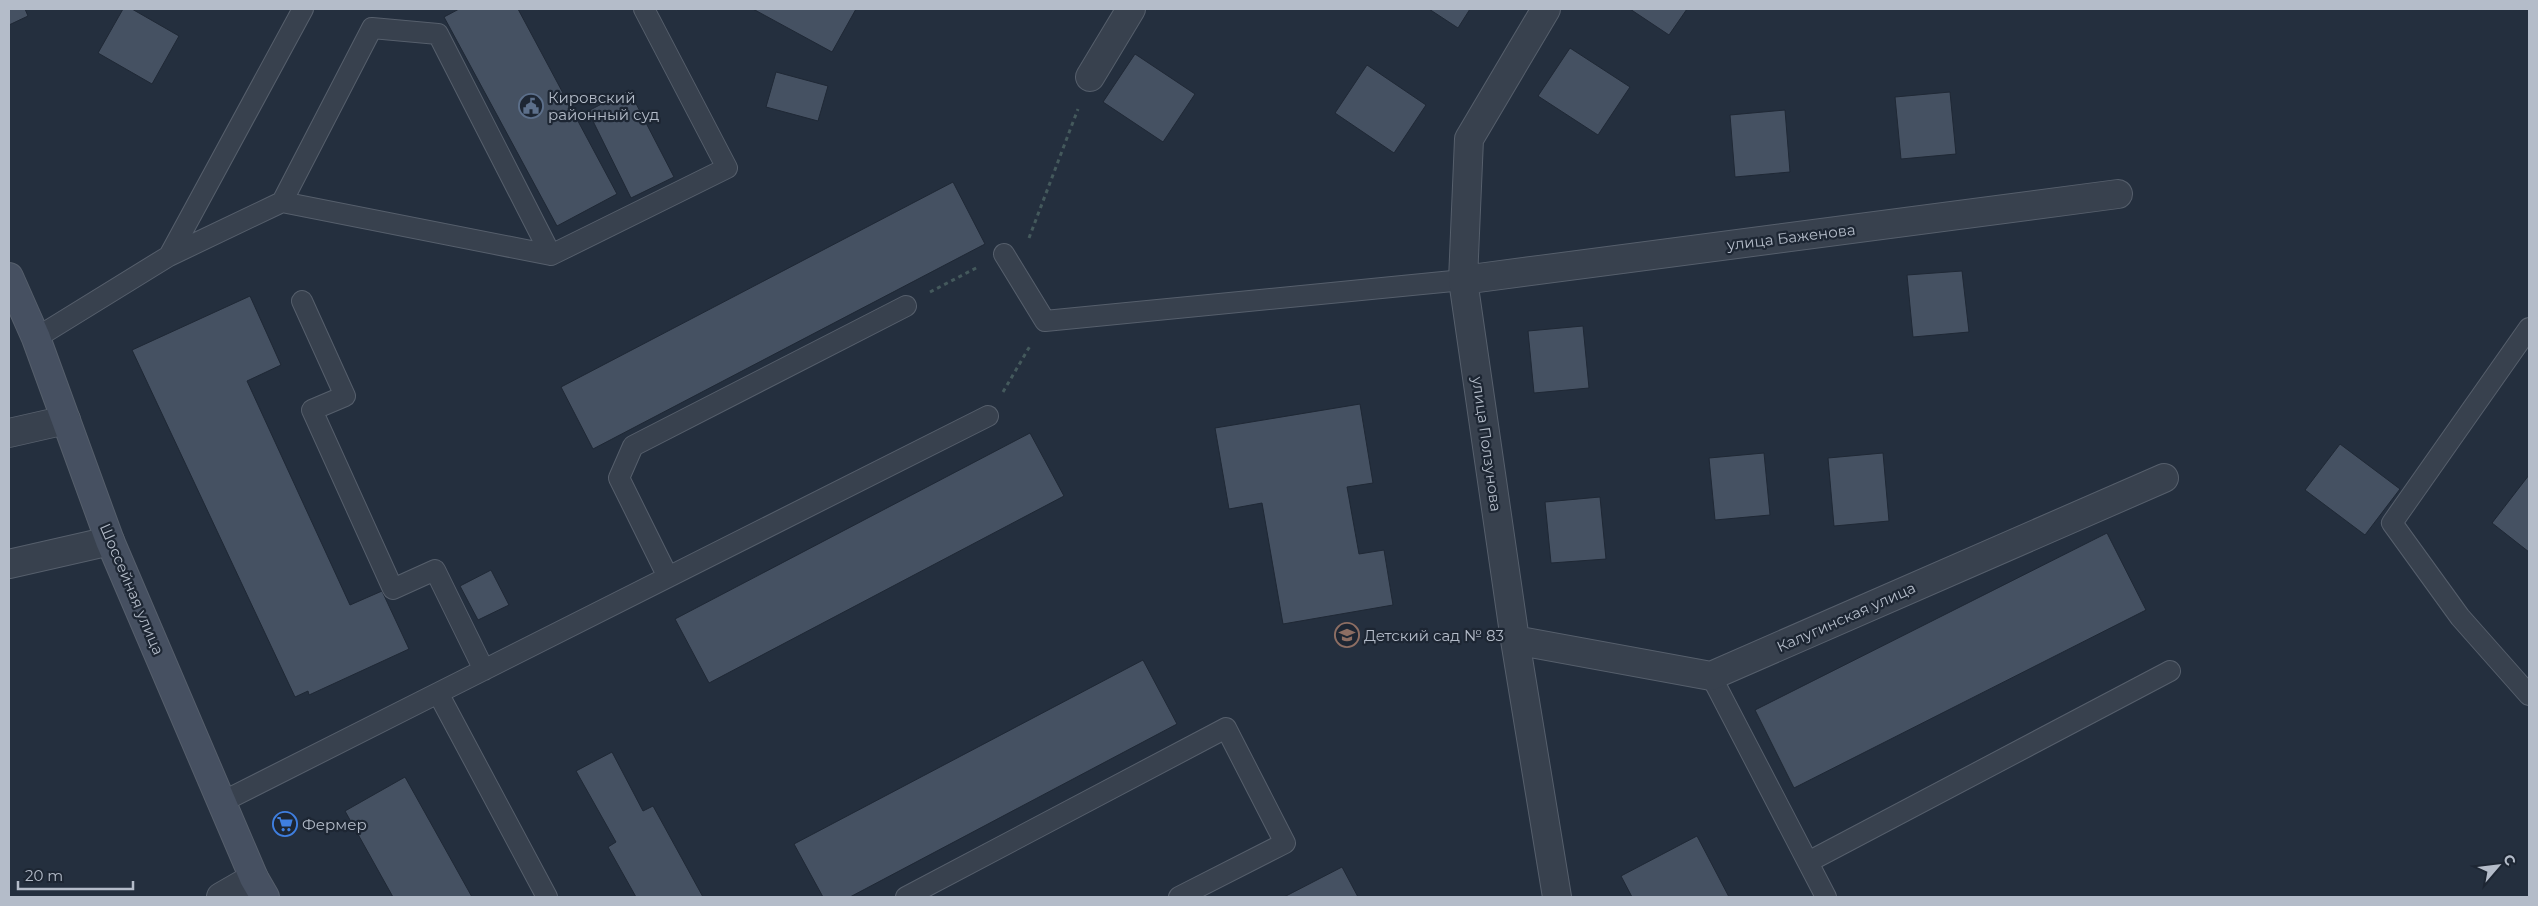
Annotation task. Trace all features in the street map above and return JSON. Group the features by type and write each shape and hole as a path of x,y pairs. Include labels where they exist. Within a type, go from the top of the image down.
{"street":[{"path":"1090,78 1131,9"},
{"name":"улица Ползунова","path":"1546,9 1469,140 1463,280 1515,640 1556,897"},
{"name":"улица Баженова","path":"1463,280 2118,194"},
{"name":"Шоссейная улица","path":"9,277 36,338 110,541 260,888"},
{"path":"9,433 66,420"},
{"name":"Калугинская улица","path":"1710,676 2164,478"},
{"path":"9,564 110,541"},
{"path":"1515,640 1710,676"},
{"path":"222,897 260,888"}],"lane":[{"path":"169,256 303,9"},
{"path":"36,338 169,256 282,202 551,255 727,168 644,9"},
{"path":"282,202 372,28 438,34 551,255"},
{"path":"1004,254 1045,322 1463,280"},
{"path":"302,301 345,396 312,410 393,589 435,570 484,670"},
{"path":"668,577 619,478 633,446 906,306"},
{"path":"2529,328 2392,524 2460,617 2529,695"},
{"path":"222,802 988,416"},
{"path":"1808,862 2170,671"},
{"path":"1710,676 1826,897"},
{"path":"438,693 547,897"},
{"path":"906,897 1226,728 1285,843 1179,897"}],"path":[{"path":"906,306 1004,254 1031,236 1090,78"},
{"path":"988,416 1045,322"}],"building":[{"path":"9,9 25,9 28,16 9,25"},
{"path":"123,9 132,9 179,36 152,84 98,53"},
{"name":"Кировский районный суд","path":"459,9 518,9 617,194 557,226 444,17"},
{"path":"753,9 856,9 832,52"},
{"path":"1429,9 1470,9 1458,28"},
{"path":"1630,9 1687,9 1669,35"},
{"path":"1570,48 1630,87 1598,135 1538,96"},
{"path":"1135,54 1195,94 1163,142 1103,102"},
{"path":"1367,65 1426,105 1394,153 1335,113"},
{"path":"776,72 828,86 818,121 766,107"},
{"path":"629,90 674,177 631,198 588,111"},
{"path":"1950,92 1956,154 1901,159 1895,97"},
{"path":"1785,110 1790,172 1735,177 1730,115"},
{"path":"953,182 985,244 593,449 561,387"},
{"path":"1962,271 1969,332 1913,337 1907,275"},
{"path":"250,296 281,365 247,381 350,605 382,591 409,649 309,695 308,691 295,697 132,350"},
{"path":"1583,326 1589,388 1534,393 1528,331"},
{"path":"1360,404 1373,483 1347,487 1359,554 1384,550 1393,605 1283,624 1262,503 1229,509 1215,428"},
{"path":"1030,433 1064,496 709,683 675,619"},
{"path":"2340,444 2400,489 2365,535 2305,490"},
{"path":"1764,453 1770,515 1715,520 1709,458"},
{"path":"1883,453 1889,521 1834,526 1828,458"},
{"path":"2529,475 2529,552 2492,523"},
{"path":"1600,497 1606,559 1551,563 1545,502"},
{"path":"2107,533 2146,610 1794,788 1755,710"},
{"path":"491,570 509,605 478,620 460,586"},
{"path":"1143,660 1177,724 850,897 823,897 794,844"},
{"path":"612,752 643,811 653,806 703,897 636,897 608,847 616,842 576,771"},
{"path":"405,777 472,897 393,897 345,811"},
{"path":"1697,836 1729,897 1632,897 1621,876"},
{"path":"1342,867 1358,897 1284,897"}],"place":[{"name":"Кировский районный суд","path":"531,106"},
{"name":"Детский сад № 83","path":"1347,635"},
{"name":"Фермер","path":"285,824"}]}
